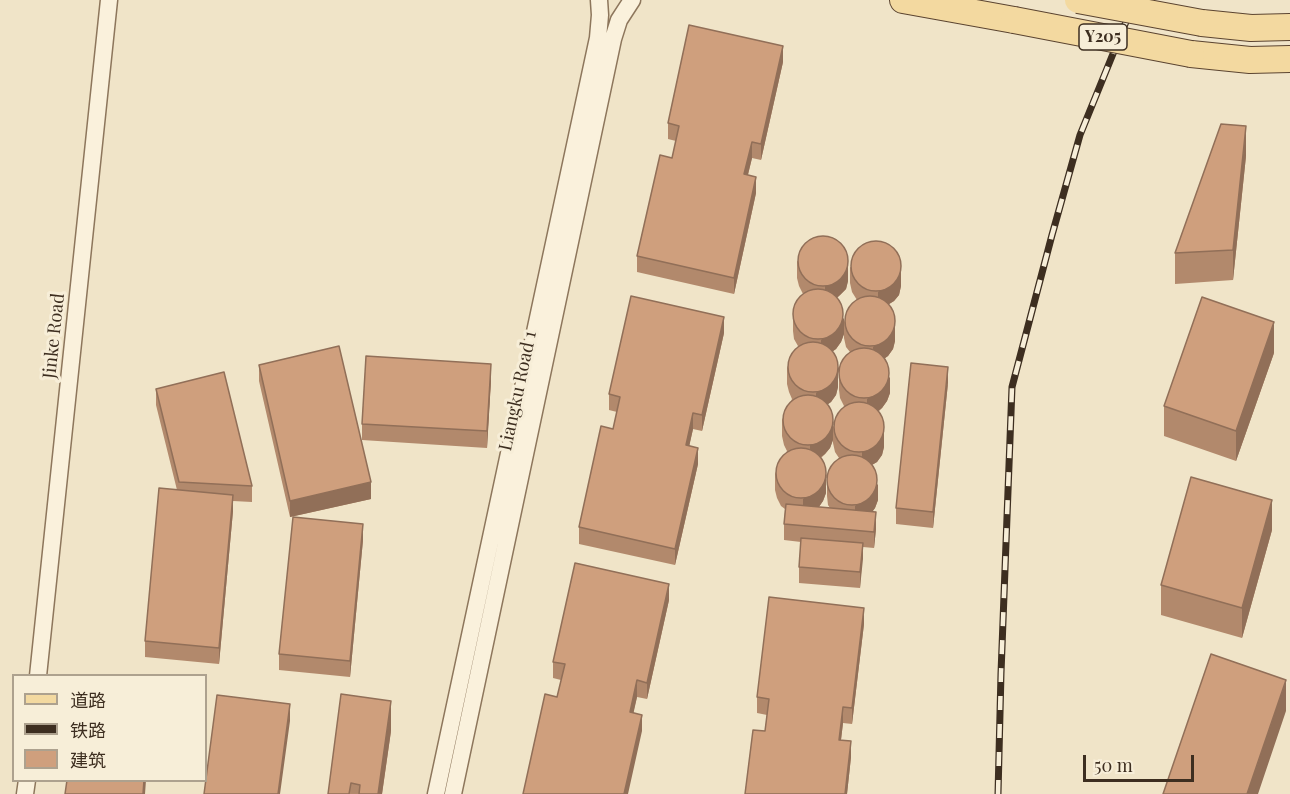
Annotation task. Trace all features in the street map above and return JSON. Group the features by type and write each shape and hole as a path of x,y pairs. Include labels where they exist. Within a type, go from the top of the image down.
{"main road":[{"name":"Y205","path":"903,0 1191,54 1250,60 1290,59"},
{"name":"Y205","path":"1078,0 1202,23 1251,28 1290,27"}],"street":[{"name":"Jinke Road","path":"38,674 109,0"},
{"name":"Liangku Road 1","path":"436,794 598,38 599,0"},
{"name":"Liangku Road 1","path":"453,794 613,39 619,20 632,0"}],"building":[{"path":"689,25 783,46 761,144 752,142 744,174 756,177 734,278 637,256 660,155 672,158 679,126 668,123"},
{"path":"1221,124 1246,126 1233,250 1175,253"},
{"path":"828,236 841,243 847,251 847,271 841,279 833,285 818,286 805,279 799,271 798,256 805,243 813,237"},
{"path":"881,241 894,248 900,256 900,276 894,284 886,290 871,291 858,284 852,276 851,261 858,248 866,242"},
{"path":"823,289 836,296 842,304 842,324 836,332 828,338 813,339 800,332 794,324 793,309 800,296 808,290"},
{"path":"631,296 724,317 702,415 693,413 686,445 698,448 675,549 579,527 601,426 613,429 620,397 609,394"},
{"path":"875,296 888,303 894,311 894,331 888,339 880,345 865,346 852,339 846,331 845,316 852,303 860,297"},
{"path":"1202,297 1274,322 1236,431 1164,406"},
{"path":"818,342 831,349 837,357 837,377 831,385 823,391 808,392 795,385 789,377 788,362 795,349 803,343"},
{"path":"339,346 371,482 290,501 259,365"},
{"path":"869,348 882,355 888,363 888,383 882,391 874,397 859,398 846,391 840,383 839,368 846,355 854,349"},
{"path":"366,356 491,364 487,431 362,424"},
{"path":"911,363 948,367 933,512 896,508"},
{"path":"224,372 252,486 179,482 156,389"},
{"path":"813,395 826,402 832,410 832,430 826,438 818,444 803,445 790,438 784,430 783,415 790,402 798,396"},
{"path":"854,402 864,402 877,409 884,422 884,432 877,445 864,452 854,452 845,448 838,441 834,432 834,422 838,413 845,406"},
{"path":"796,448 806,448 819,455 826,468 826,478 819,491 806,498 796,498 787,494 780,487 776,478 776,468 780,459 787,452"},
{"path":"857,455 870,462 876,470 876,490 870,498 862,504 847,505 834,498 828,490 827,475 834,462 842,456"},
{"path":"1191,477 1272,500 1242,608 1161,585"},
{"path":"159,488 233,495 219,648 145,641"},
{"path":"786,504 876,512 874,532 784,524"},
{"path":"293,517 363,524 350,661 279,654"},
{"path":"801,538 863,543 860,572 799,567"},
{"path":"575,563 669,584 647,683 637,680 630,712 642,715 624,794 523,794 545,694 557,697 565,664 553,662"},
{"path":"769,597 864,608 852,708 843,707 839,740 851,741 845,794 745,794 753,730 765,731 769,699 757,697"},
{"path":"1211,654 1286,680 1247,794 1163,794"},
{"path":"341,694 391,701 378,794 359,794 360,785 351,783 349,794 328,794"},
{"path":"217,695 290,704 278,794 204,794"},
{"path":"67,782 144,782 143,794 65,794"}],"railway":[{"path":"998,794 1012,387 1080,135 1130,12 1138,0"}]}
